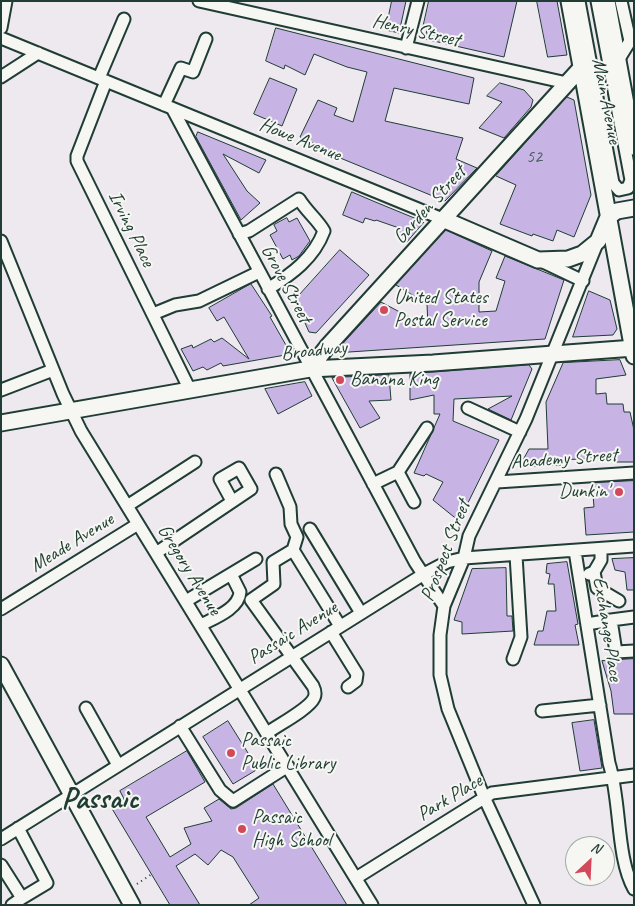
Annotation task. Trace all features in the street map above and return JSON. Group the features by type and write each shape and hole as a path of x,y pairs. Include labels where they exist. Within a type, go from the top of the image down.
{"main road":[{"name":"Main Avenue","path":"568,1 586,68 606,176 608,217 633,351"},
{"name":"Main Avenue","path":"606,1 607,31 617,62 634,147"},
{"name":"Garden Street","path":"310,368 567,83 586,68"},
{"path":"608,217 618,211 634,208"},
{"name":"Prospect Street","path":"598,241 608,217"},
{"name":"Howe Avenue","path":"445,220 538,260"},
{"path":"538,260 568,260 582,254 598,241"},
{"name":"Broadway","path":"1,423 310,368 633,351"},
{"path":"1,665 132,905"}],"street":[{"path":"1,28 6,1"},
{"name":"Henry Street","path":"200,1 567,83"},
{"path":"406,48 418,1"},
{"path":"579,1 586,68"},
{"path":"597,1 607,31 632,172 628,188 619,190 606,176"},
{"path":"617,62 630,41 621,1"},
{"name":"Irving Place","path":"124,19 77,156 77,161 190,390"},
{"name":"Howe Avenue","path":"1,38 445,220"},
{"path":"168,106 181,68 193,72 206,40"},
{"path":"1,77 38,53"},
{"name":"Grove Street","path":"168,106 373,484 444,606"},
{"path":"239,234 249,231 299,199 308,214 318,220 324,231 309,256 298,269 268,289"},
{"name":"Gregory Avenue","path":"1,241 53,370 81,431 372,905"},
{"name":"Prospect Street","path":"534,905 484,797 448,709 440,675 440,635 444,606 464,558 469,536 520,432 583,282 598,241"},
{"name":"Howe Avenue","path":"538,260 583,282"},
{"path":"153,314 175,305 199,301 259,272"},
{"path":"1,390 53,370"},
{"path":"468,408 520,432"},
{"path":"373,484 398,472 427,428"},
{"path":"127,506 195,462"},
{"path":"398,472 414,502"},
{"name":"Academy Street","path":"496,482 634,473"},
{"path":"267,733 314,698 313,686 290,657 251,600 274,584 273,562 293,550 297,537 291,524 290,507 276,474"},
{"path":"156,553 232,501"},
{"name":"Meade Avenue","path":"1,609 138,524"},
{"path":"310,529 360,613"},
{"name":"Passaic Avenue","path":"1,839 360,613 447,562 464,558 634,546"},
{"path":"579,578 594,572 601,560 601,549"},
{"path":"293,550 336,629 357,674 356,681 348,687"},
{"name":"Exchange Place","path":"575,551 613,777 626,874 634,889"},
{"path":"513,659 521,637 516,555"},
{"path":"186,601 256,559"},
{"path":"594,572 597,588 619,601"},
{"path":"201,625 220,615 237,601 240,592 231,574"},
{"path":"587,624 634,617"},
{"path":"611,620 616,652 634,650"},
{"path":"542,711 600,705"},
{"path":"86,708 118,765"},
{"path":"180,726 220,790 233,801 288,766"},
{"name":"Park Place","path":"356,878 498,790 634,774"},
{"path":"12,905 47,883 18,828"},
{"path":"621,834 634,834"},
{"path":"1,865 22,898"}],"path":[{"path":"137,884 152,874"}],"building":[{"path":"392,1 406,1 399,33 386,30"},
{"path":"429,1 517,1 504,57 425,39 427,29 423,28"},
{"path":"537,1 557,1 567,55 548,57"},
{"path":"276,28 474,78 469,104 394,88 385,121 463,138 456,159 477,168 445,201 328,153 329,150 300,137 318,100 337,108 334,115 353,122 367,72 347,67 314,54 305,75 285,65 284,69 266,61"},
{"path":"270,78 297,89 282,126 254,114"},
{"path":"500,83 524,90 533,100 531,107 504,138 479,128 502,102 487,96"},
{"path":"567,97 574,100 591,195 574,237 557,230 553,241 533,234 532,236 500,224 516,185 496,176"},
{"path":"198,132 266,160 259,173 223,154 247,191 260,203 241,220 196,137"},
{"path":"352,192 424,222 406,243 395,234 399,228 365,218 363,223 343,215"},
{"path":"287,218 289,222 297,218 310,241 299,256 292,260 290,255 283,259 270,235 277,231 274,225"},
{"path":"446,230 492,251 479,282 479,312 496,311 505,281 496,278 505,256 564,280 545,339 334,353 381,302 411,318 412,326 428,326 427,304 396,285"},
{"path":"340,250 369,275 316,333 309,332 295,300"},
{"path":"251,284 272,316 270,317 291,354 223,366 221,363 207,370 203,367 193,371 181,349 192,345 193,348 211,339 214,342 222,338 249,359 224,317 217,321 209,308"},
{"path":"589,291 610,300 617,329 613,335 573,337"},
{"path":"620,360 626,375 596,379 596,394 606,393 607,404 623,404 624,412 630,412 634,430 634,462 613,462 613,457 561,460 561,465 519,467 529,449 548,449 546,402 563,363"},
{"path":"529,365 532,369 511,420 488,409 512,396 454,399 453,421 499,440 459,521 433,500 443,482 426,474 424,476 414,473 440,414 434,414 434,395 410,400 410,374"},
{"path":"389,375 391,400 369,401 380,418 360,428 332,378"},
{"path":"305,382 312,396 278,414 265,389"},
{"path":"634,481 634,532 586,535 584,508 594,507 592,483"},
{"path":"634,558 634,590 627,590 625,572 615,570 612,559"},
{"path":"567,562 578,624 575,625 579,645 534,645 538,631 543,631 547,611 556,611 554,584 548,584 550,574 546,573 547,564"},
{"path":"506,568 507,616 512,616 513,631 462,634 462,622 454,620 472,569"},
{"path":"634,659 634,714 614,714 611,691 602,661"},
{"path":"594,720 602,768 580,771 572,723"},
{"name":"Passaic Public Library","path":"228,721 258,769 233,784 203,737"},
{"name":"Passaic High School","path":"187,751 205,782 146,817 170,857 191,844 184,828 212,821 204,808 219,799 231,809 236,808 273,784 347,905 249,905 259,898 233,857 221,850 208,865 195,854 176,866 200,905 170,905 111,807 124,799 120,791"}],"place":[{"name":"United States Postal Service","path":"384,310"},
{"name":"Banana King","path":"340,380"},
{"name":"Dunkin'","path":"619,492"},
{"name":"Passaic Public Library","path":"231,753"},
{"name":"Passaic High School","path":"242,829"}],"district":[{"name":"Passaic","path":"100,800"}]}
